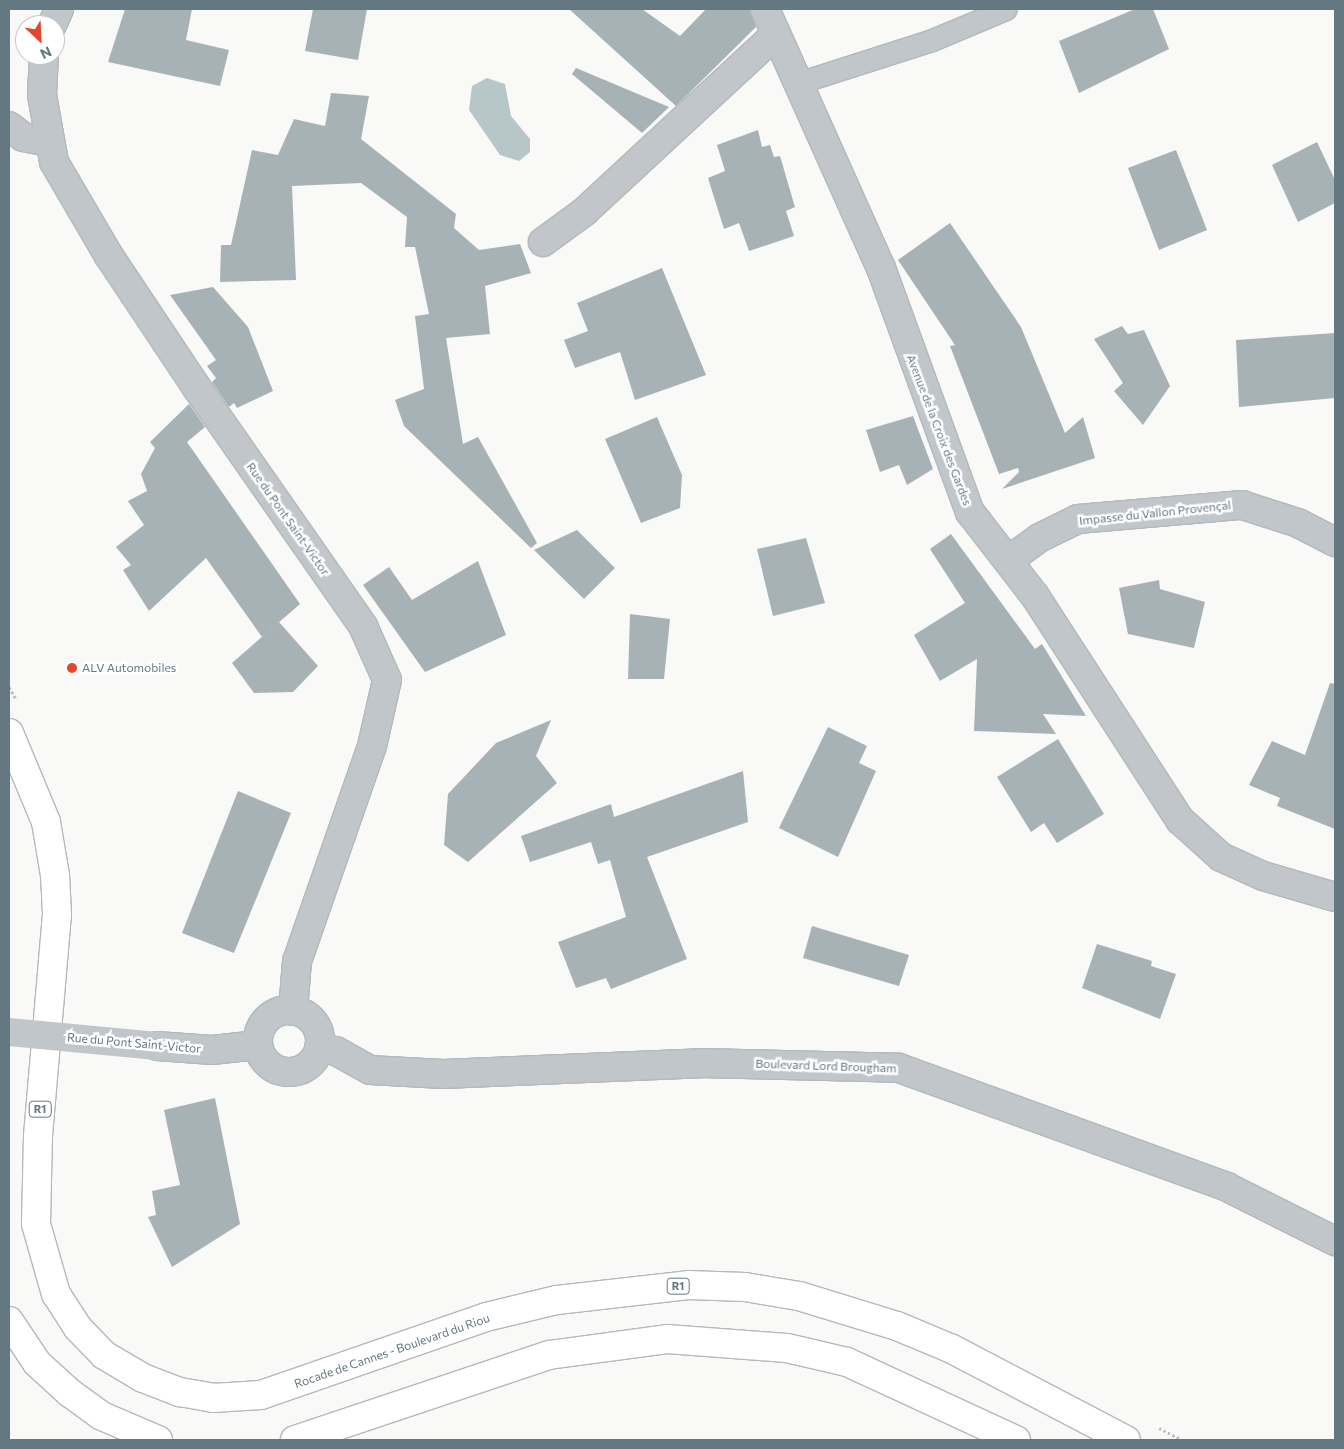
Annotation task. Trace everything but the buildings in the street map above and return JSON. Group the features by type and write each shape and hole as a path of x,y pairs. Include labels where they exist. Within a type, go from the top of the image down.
{"highway":[{"name":"Rocade de Cannes - Boulevard du Riou","path":"9,733 31,776 46,822 55,875 57,914 38,1136 36,1224 56,1294 78,1328 104,1355 142,1378 180,1392 213,1398 261,1395 486,1317 557,1300 688,1285 745,1287 799,1296 897,1326 952,1349 1126,1440"},
{"path":"9,1321 38,1363 70,1393 102,1416 158,1440"},
{"path":"295,1440 549,1355 667,1339 778,1346 847,1362 1016,1440"}],"street":[{"name":"Avenue de la Croix des Gardes","path":"765,9 775,35 874,251 970,512 1009,560 1180,820 1221,857 1263,876 1335,896"},
{"path":"543,242 584,212 775,35"},
{"name":"Rue du Pont Saint-Victor","path":"44,65 42,96 54,162 110,256 363,626 387,680 372,746 297,961 293,1010"},
{"path":"9,126 23,137 49,142"},
{"name":"Impasse du Vallon Provençal","path":"1009,560 1039,538 1078,519 1242,505 1298,523 1335,542"},
{"path":"293,1010 315,1024 319,1048 313,1061 287,1073 274,1068 258,1045 264,1023 282,1011 293,1010"},
{"name":"Rue du Pont Saint-Victor","path":"9,1032 212,1050 258,1045"},
{"name":"Boulevard Lord Brougham","path":"319,1048 336,1051 370,1070 443,1074 700,1063 899,1068 1227,1186 1335,1241"}],"lane":[{"path":"798,83 932,40 1006,9"}],"path":[{"path":"9,687 19,704"},
{"path":"1157,1427 1182,1440"}],"shaded area":[{"path":"487,78 505,84 511,116 530,139 530,152 519,161 500,155 469,110 472,86"}],"place":[{"name":"ALV Automobiles","path":"72,668"}]}
